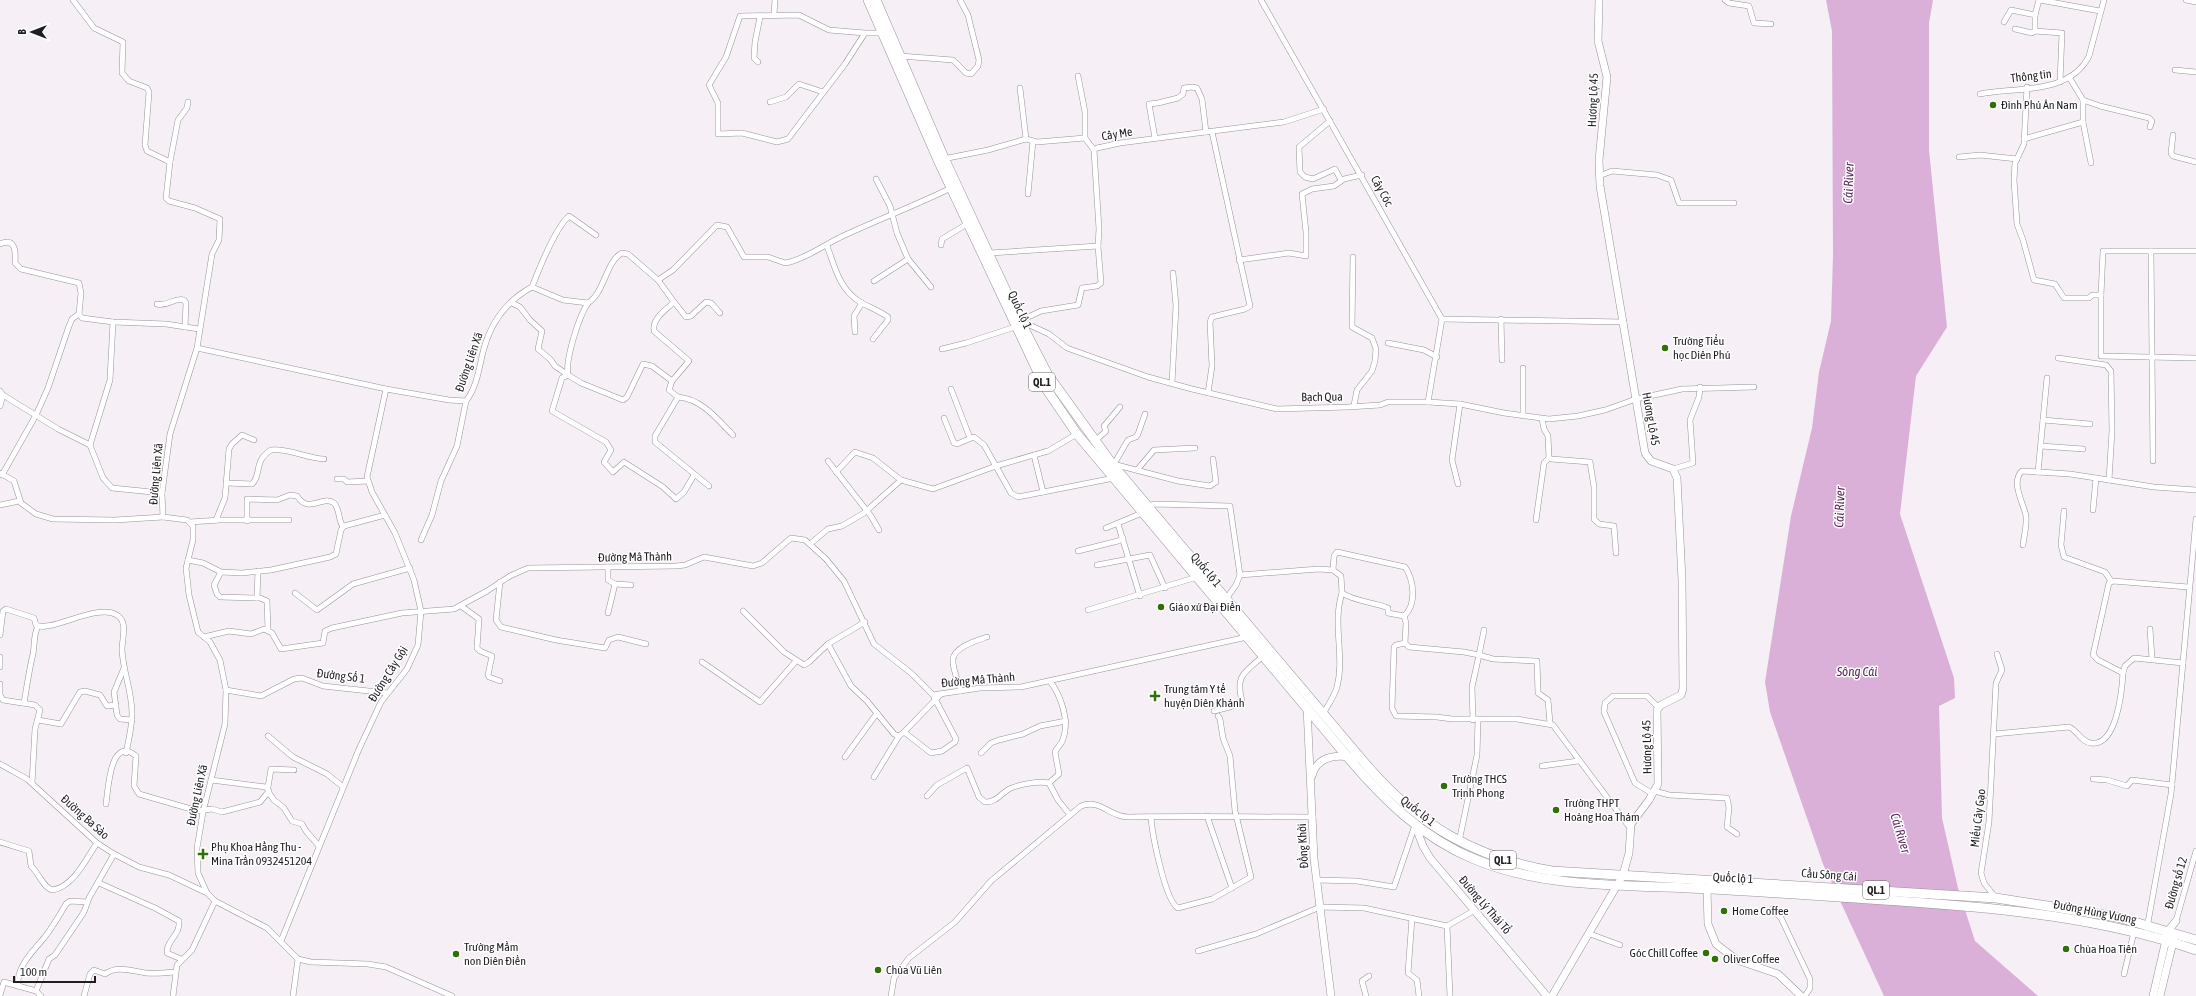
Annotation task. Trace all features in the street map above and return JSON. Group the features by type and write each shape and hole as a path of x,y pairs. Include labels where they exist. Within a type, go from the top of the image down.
{"highway":[{"name":"Quốc lộ 1","path":"868,0 881,33 941,159 990,253 1045,387 1077,434 1114,478 1226,599 1385,786 1412,811 1459,842 1497,858 1535,868 1568,872 1763,882"},
{"name":"Quốc lộ 1","path":"876,0 900,56 951,188 967,224 1018,324 1048,375 1094,442 1113,464 1145,510 1197,577 1377,791 1415,824 1455,850 1474,859 1515,873 1551,880 1766,892"},
{"name":"Cầu Sông Cái","path":"1763,882 1993,898"},
{"name":"Cầu Sông Cái","path":"1766,892 1988,907"},
{"name":"Đường Hùng Vương","path":"1993,898 2088,912 2148,925 2196,950"},
{"name":"Đường Hùng Vương","path":"1988,907 2057,916 2145,935 2196,940"}],"street":[{"path":"73,0 94,28 123,42 122,73 129,81 142,84 149,92 145,136 147,151 170,162"},
{"path":"774,14 776,0"},
{"path":"900,56 953,60 966,73 972,74 979,60 972,38 968,15 960,0"},
{"name":"Cây Cóc","path":"1261,0 1362,175 1442,319"},
{"name":"Hương Lộ 45","path":"1552,996 1590,934 1623,875 1629,853 1630,828 1633,820 1654,793 1658,784 1658,707 1680,696 1683,692 1682,580 1678,486 1673,469 1653,462 1646,456 1599,176 1607,81 1598,41 1599,0"},
{"path":"1725,0 1729,3 1749,6 1754,23 1771,24"},
{"path":"2035,31 2035,15 2039,0 2100,11"},
{"name":"Thông tin","path":"1980,94 2060,82 2069,77 2084,64 2089,56 2104,0"},
{"path":"2186,0 2196,2"},
{"path":"2004,22 2011,10 2035,15"},
{"path":"865,33 852,54 792,135 783,141 768,141 742,133 718,134 718,103 709,85 726,57 740,16 747,15 760,18 774,14 798,15 829,30 881,33"},
{"path":"758,62 754,58 754,50 760,18"},
{"path":"2015,29 2032,33 2035,31 2062,33 2060,82"},
{"path":"2175,70 2196,72"},
{"path":"1078,76 1085,112 1085,138 1094,150"},
{"path":"2069,77 2083,100 2083,122 2091,163"},
{"path":"770,102 786,97 796,85 799,84 823,92"},
{"path":"1155,138 1149,104 1178,98 1183,94 1184,88 1192,87 1196,88 1202,99 1206,132"},
{"path":"1020,88 1026,139"},
{"path":"2027,88 2024,139 2022,150 2017,159 2014,180 2016,220 2033,279 2035,281 2055,284 2064,298 2089,298 2092,295 2101,296"},
{"path":"2083,100 2100,106 2149,118 2152,121 2150,127"},
{"path":"188,102 187,108 178,120 170,162 166,198 169,201 211,214 220,219 221,223 219,240 212,254 197,348"},
{"name":"Cây Me","path":"1018,324 1041,311 1078,305 1082,288 1101,284 1094,150 1120,143 1284,122 1324,109"},
{"path":"1330,121 1301,143 1298,154 1299,167 1302,174 1312,179 1332,169 1335,170 1341,180"},
{"path":"2024,139 2083,122"},
{"path":"1208,393 1212,366 1210,322 1212,317 1245,309 1250,306 1212,132"},
{"path":"2173,135 2171,153 2173,156 2196,162"},
{"path":"941,159 988,150 1026,139 1032,142 1085,138"},
{"path":"1028,194 1032,142"},
{"path":"1958,157 1980,155 2017,159"},
{"path":"1599,176 1612,171 1657,175 1671,180 1679,203 1734,203"},
{"path":"1239,260 1290,253 1306,256 1306,232 1302,195 1312,189 1334,186 1341,180 1362,175"},
{"path":"876,179 892,215 897,234 908,259 931,287"},
{"path":"658,280 673,270 717,225 726,227 744,257 768,257 790,262 827,246 845,235 951,188"},
{"path":"588,303 563,300 532,287 544,258 569,216 596,235"},
{"path":"940,245 942,238 967,224"},
{"path":"0,244 8,242 13,244 15,248 15,263 21,269 79,283 81,293 79,314 72,319 69,326 53,376 36,415 1,474 14,481 19,501 36,514 53,519 115,520 163,517"},
{"path":"827,246 841,283 854,298 888,317 888,320 873,339"},
{"path":"990,253 1098,246"},
{"path":"2196,251 2103,251 2101,296 2101,356 2196,358"},
{"path":"2151,251 2153,461"},
{"path":"568,375 572,345 581,317 588,303 596,298 615,259 622,253 628,254 658,280 686,317 691,316 706,302 711,303 720,314"},
{"path":"1353,257 1352,327 1372,338 1376,356 1372,371 1357,390 1354,406"},
{"path":"874,280 908,259"},
{"path":"1172,384 1176,306 1173,273"},
{"name":"Đường Liên Xã","path":"298,959 267,928 255,920 215,901 207,893 198,873 196,861 203,812 225,724 226,690 220,660 214,648 197,628 189,595 186,576 194,531 190,522 163,517 162,493 170,434 197,348 386,389 449,400 466,401 473,388 483,351 493,324 512,302 532,287"},
{"path":"157,304 166,305 180,299 184,300 186,302 185,327"},
{"path":"512,302 520,307 530,320 542,331 538,349 550,359 555,366 581,383 623,400 628,397 643,364 652,366 672,381"},
{"path":"674,302 659,316 654,326 654,331 689,361 672,381 669,390 678,397 692,400 707,409 733,435"},
{"path":"855,332 854,316 862,303"},
{"path":"79,314 89,320 166,324 199,329"},
{"path":"1428,402 1437,357 1442,319 1624,322"},
{"path":"1501,319 1502,360"},
{"path":"113,322 110,380 90,445 103,478 112,488 162,493"},
{"path":"942,349 966,344 1018,324"},
{"name":"Bạch Qua","path":"1018,324 1044,331 1072,350 1172,384 1277,409 1380,405 1388,402 1428,402 1460,404 1542,419 1578,416 1605,410 1636,399 1700,388 1754,387"},
{"path":"1388,343 1430,352 1437,357"},
{"path":"2058,358 2106,365 2111,371 2112,431 2109,480"},
{"path":"1523,368 1523,416"},
{"path":"568,375 562,378 552,411 606,442 611,450 604,462 610,470 613,472 624,462 663,487 676,499 684,492 694,475"},
{"path":"2038,472 2047,378"},
{"path":"1673,469 1693,463 1690,420 1699,397 1700,388"},
{"path":"337,479 344,479 346,482 368,481 367,472 386,389"},
{"path":"951,389 970,438"},
{"path":"0,406 1,393 58,429 90,445"},
{"path":"678,397 654,440 709,486"},
{"path":"421,540 432,515 439,486 457,446 466,401"},
{"path":"1458,484 1452,460 1460,404"},
{"path":"1094,442 1106,431 1104,426 1120,407"},
{"path":"1145,414 1138,434 1136,437 1128,440 1113,464 1178,481 1210,486 1216,484 1213,459"},
{"path":"944,418 954,443 960,443 970,438 977,438 984,445 1014,495 1018,497 1114,478"},
{"path":"1536,520 1544,463 1549,458 1548,436 1544,429 1542,419"},
{"path":"2043,420 2090,424"},
{"path":"836,472 855,452 873,458 901,480 933,489 996,466 1048,451 1077,434"},
{"path":"216,520 225,498 232,444 242,435 254,440"},
{"path":"2041,446 2084,449"},
{"path":"1137,470 1154,450 1195,448"},
{"path":"226,483 252,484 256,481 258,462 271,450 286,450 307,458 324,459"},
{"path":"1034,455 1043,492"},
{"path":"1549,458 1551,460 1590,462 1594,488 1594,519 1601,525 1614,526 1616,553"},
{"path":"828,461 866,510 879,530"},
{"path":"2023,545 2026,517 2018,492 2019,476 2022,471 2196,490"},
{"path":"2093,510 2096,478"},
{"path":"810,544 828,529 842,526 866,510 901,480"},
{"name":"Đường Cây Gội","path":"281,941 342,786 381,702 407,669 415,653 420,633 421,610 410,568 368,481"},
{"path":"188,560 202,563 221,572 258,571 330,557 336,554 343,527 334,504 330,501 304,504 300,502 297,496 293,495 277,500 247,499 247,521"},
{"path":"0,505 19,501"},
{"path":"1106,528 1118,524 1155,504 1230,506 1240,575 1236,586 1226,599"},
{"path":"2064,511 2061,545 2064,557 2105,572 2111,581 2098,627 2093,655 2098,660 2123,673"},
{"path":"343,527 385,515"},
{"path":"2145,935 2172,785 2188,586 2196,519"},
{"path":"190,522 216,520 289,520"},
{"path":"1118,524 1140,596"},
{"name":"Đường Mâ Thành","path":"268,630 281,649 322,643 327,629 382,616 421,610 446,611 461,606 516,572 528,568 676,566 685,565 704,557 753,566 762,563 792,538 799,538 810,544 826,559 844,581 865,622 874,644 911,673 934,697 941,694 980,688 1014,688 1050,681 1246,636"},
{"path":"1078,551 1118,541 1123,538"},
{"path":"1333,570 1334,556 1337,552 1405,567 1413,587 1411,608 1404,616"},
{"path":"1097,565 1150,555 1165,588"},
{"path":"608,567 608,580 616,584 631,585"},
{"path":"294,593 317,610 353,584 410,568"},
{"path":"1240,575 1286,573 1310,569 1333,570 1341,576 1342,592 1337,613 1339,665 1337,686 1323,714"},
{"path":"257,598 258,571"},
{"path":"204,637 229,631 247,634 264,629 268,630 267,601 257,598 220,597 216,594 214,585 221,572"},
{"path":"1088,610 1140,596 1197,577"},
{"path":"2111,581 2188,586"},
{"path":"500,582 496,620 497,624 501,627 556,640 605,648 609,640 618,637 646,644"},
{"path":"608,613 616,584"},
{"path":"1342,592 1352,598 1388,608 1388,613 1404,616"},
{"path":"461,606 470,610 479,619 478,648 480,651 492,656 488,675 489,677 500,681"},
{"path":"0,635 3,611 6,609 34,618 36,625 38,626"},
{"path":"743,611 760,630 796,661 804,665 828,644 865,622"},
{"path":"38,626 54,625 62,621 99,612 115,613 124,624 122,647 132,720 126,752"},
{"path":"1404,616 1406,623 1405,642 1409,647 1416,649 1464,652 1493,659 1537,662 1538,693 1548,700 1550,723"},
{"path":"24,703 28,670 33,653 33,640 38,626"},
{"path":"2150,629 2152,659"},
{"path":"1459,842 1477,755 1476,720 1472,687 1484,630"},
{"path":"961,691 953,662 954,656 970,642 987,637"},
{"path":"1405,642 1394,647 1392,681 1392,708 1394,715 1400,718 1437,717 1476,720 1517,719 1550,723 1558,729 1564,742 1630,828"},
{"path":"828,644 851,686 877,713 894,734 899,736"},
{"name":"Miếu Cây Gạo","path":"1993,898 1984,883 1981,873 1990,822 1996,683 2002,670 1997,654"},
{"path":"1214,711 1230,707 1242,701 1238,686 1240,677 1263,656"},
{"path":"0,657 0,667"},
{"path":"1994,734 2069,727 2087,742 2102,742 2109,734 2118,710 2123,673 2125,666 2132,658 2183,663"},
{"path":"702,662 760,702 796,661"},
{"path":"124,668 114,692 116,715 120,719 132,720"},
{"name":"Đường Số 1","path":"226,690 261,696 294,679 302,678 323,686 387,693"},
{"path":"926,796 937,785 967,768 979,797 985,802 992,802 1010,789 1034,783 1049,783 1059,774 1055,752 1063,740 1066,721 1055,688 1050,681"},
{"path":"0,684 1,699 24,703 38,707 40,710 35,729 32,783"},
{"path":"38,720 61,724 80,692 97,692 107,706 116,706"},
{"name":"Đồng Khởi","path":"1307,695 1316,880 1331,996"},
{"path":"1658,707 1647,696 1613,696 1605,703 1604,712 1635,783 1654,793 1727,798 1729,817 1727,826 1728,829 1737,834"},
{"path":"874,777 899,736 934,697 956,739 955,742 942,751 932,753 904,732"},
{"path":"845,757 877,713"},
{"path":"1151,817 1152,831 1163,874 1175,907 1183,907 1212,899 1251,876 1237,817 1230,756 1223,738 1220,719 1218,716"},
{"path":"981,753 991,743 998,740 1017,736 1040,726 1066,721"},
{"path":"268,736 293,757 327,774 342,786"},
{"path":"106,804 113,761 117,755 126,752 136,756 134,786 139,794 203,812 212,809 222,812 260,802 268,790 271,769 294,770"},
{"path":"1311,782 1313,773 1319,764 1333,756 1346,755 1361,759"},
{"path":"1542,766 1578,761"},
{"name":"Đường Ba Sào","path":"0,764 16,771 32,783 97,843 114,854 139,867 169,875 207,893"},
{"path":"2093,779 2108,780 2127,786 2132,780 2172,785"},
{"path":"211,780 268,790 274,800 284,808 292,821 302,824 319,846"},
{"path":"1049,783 1058,800 1070,815"},
{"path":"891,996 894,978 909,958 955,922 990,882 1081,806 1092,804 1121,817 1313,817"},
{"path":"1207,816 1232,888"},
{"path":"1316,880 1357,881 1394,886 1415,824"},
{"name":"Đường Lý Thái Tổ","path":"1415,824 1428,854 1547,996"},
{"path":"0,842 29,851 31,866 38,872 46,886 53,890 63,887 73,877 97,843"},
{"name":"Đường số 12","path":"2176,921 2196,851"},
{"path":"36,991 50,959 59,950 84,912 87,902 114,854"},
{"path":"99,883 155,908 179,922 177,933 167,948 167,953 181,959"},
{"path":"1707,889 1708,924 1716,944 1737,960 1778,974 1801,996"},
{"path":"18,986 20,972 33,949 44,938 66,904 70,901 87,902"},
{"path":"173,996 175,972 181,959 192,950 215,901"},
{"path":"1198,951 1224,945 1256,934 1320,907 1364,908 1447,926 1476,910"},
{"path":"1772,910 1781,918 1810,979 1810,988 1805,996"},
{"path":"1412,918 1408,973 1417,980 1419,996"},
{"path":"2153,996 2176,921"},
{"path":"1447,926 1450,996"},
{"path":"2124,974 2134,932"},
{"path":"1590,934 1620,945"},
{"path":"2160,996 2170,937"},
{"path":"293,996 298,959 311,962 368,964 386,967 452,996"},
{"path":"84,996 90,974 94,970 105,974 111,969 147,973 175,972"},
{"path":"1366,996 1362,984 1364,978 1369,976"},
{"path":"0,995 4,982 36,991 41,996"}],"water":[{"name":"Sông Cái","path":"1826,0 1933,0 1929,23 1929,150 1947,327 1916,376 1900,514 1954,678 1955,698 1939,706 1942,818 1958,888 1975,941 2038,996 1884,996 1823,864 1770,712 1765,682 1791,516 1812,428 1819,372 1831,321 1833,255 1832,31"}],"place":[{"name":"Đình Phú Ân Nam","path":"1993,105"},
{"name":"Trường Tiểu học Diên Phú","path":"1665,348"},
{"name":"Giáo xứ Đại Điền","path":"1161,607"},
{"name":"Trung tâm Y tế huyện Diên Khánh","path":"1155,696"},
{"name":"Trường THCS Trịnh Phong","path":"1444,786"},
{"name":"Trường THPT Hoàng Hoa Thám","path":"1556,810"},
{"name":"Phụ Khoa Hằng Thu - Mina Trần 0932451204","path":"203,854"},
{"name":"Home Coffee","path":"1724,911"},
{"name":"Chùa Hoa Tiên","path":"2066,949"},
{"name":"Góc Chill Coffee","path":"1706,953"},
{"name":"Trường Mầm non Diên Điền","path":"456,954"},
{"name":"Oliver Coffee","path":"1715,959"},
{"name":"Chùa Vũ Liên","path":"878,970"}],"water label":[{"name":"Cái River","path":"1848,183"},
{"name":"Cái River","path":"1839,507"},
{"name":"Cái River","path":"1901,833"}]}
